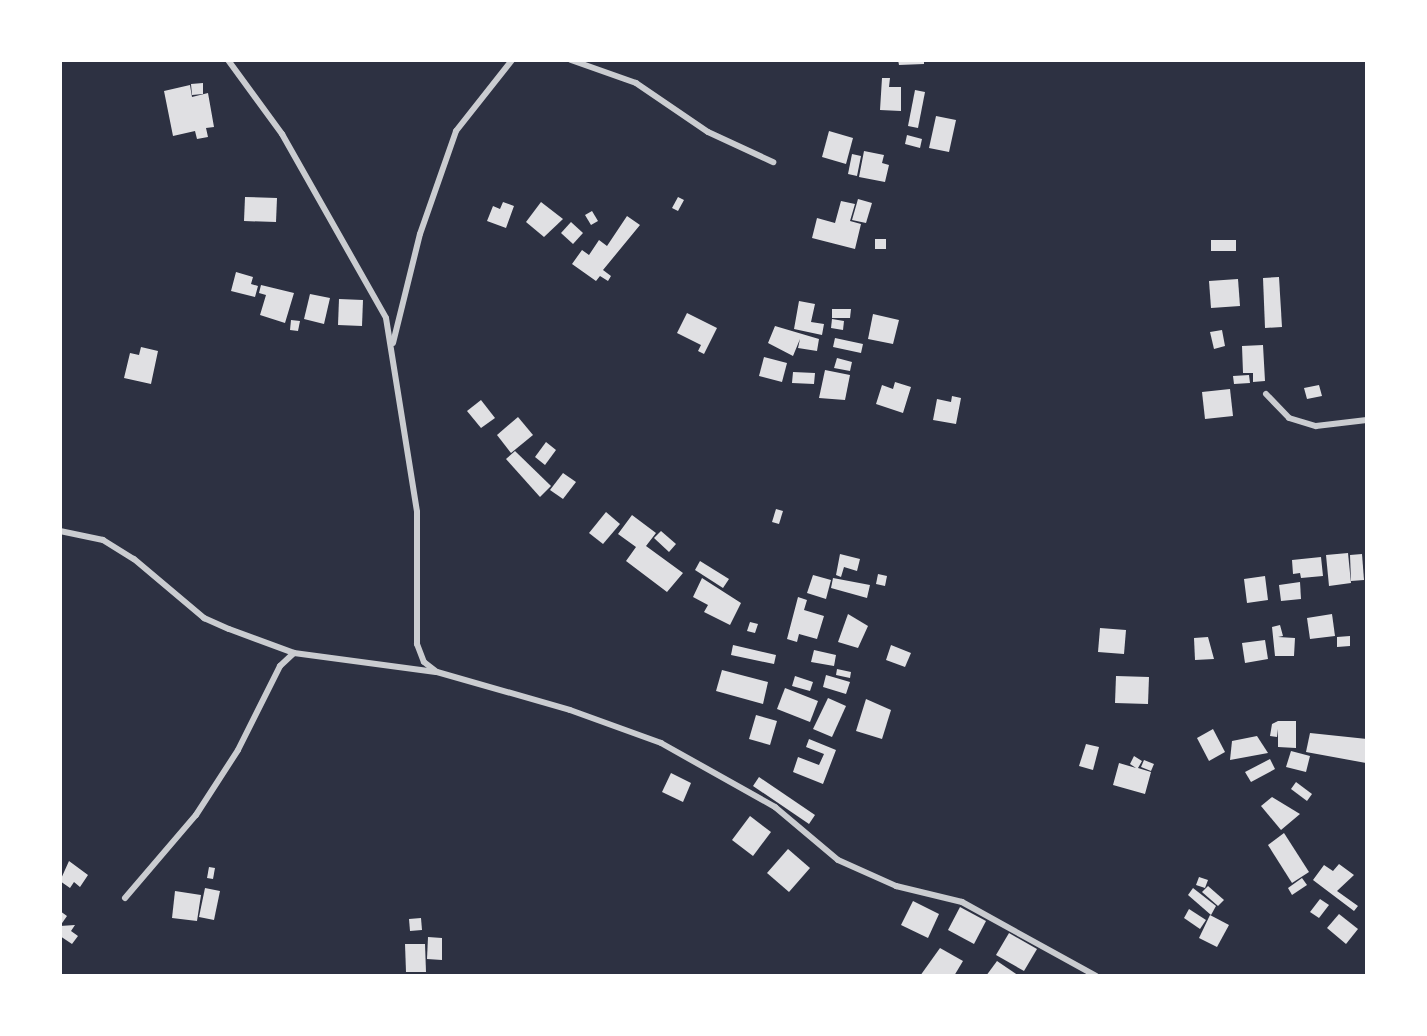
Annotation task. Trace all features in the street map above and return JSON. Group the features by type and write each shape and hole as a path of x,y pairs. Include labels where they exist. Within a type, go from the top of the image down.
{"street":[{"path":"228,60 282,134 386,318 417,512 417,644 424,662 437,672"},
{"path":"392,348 420,234 456,131 512,60"},
{"path":"571,60 636,83 708,132 773,162"},
{"path":"1266,394 1289,418 1316,426 1367,420"},
{"path":"60,531 103,540 134,559 204,618 294,653 437,672 570,710 661,743 775,807 838,860 896,886 962,902 1096,976"},
{"path":"125,898 196,815 245,737 280,666 294,653"}],"building":[{"path":"898,60 924,60 924,64 899,65"},
{"path":"882,78 890,78 889,87 901,87 901,111 880,110"},
{"path":"203,83 203,94 192,95 191,84"},
{"path":"190,85 192,97 208,93 214,127 206,128 208,137 197,139 195,131 173,136 164,91"},
{"path":"915,90 925,92 918,128 908,126"},
{"path":"936,116 956,120 949,152 929,148"},
{"path":"829,131 853,138 846,164 822,157"},
{"path":"907,135 922,139 920,148 905,144"},
{"path":"864,151 884,155 882,163 889,165 885,182 859,177"},
{"path":"852,154 861,156 857,176 848,174"},
{"path":"245,197 277,198 276,222 244,221"},
{"path":"678,197 684,200 678,211 672,208"},
{"path":"858,199 872,203 866,223 852,220"},
{"path":"841,201 855,204 850,221 861,224 855,249 812,238 817,218 835,223"},
{"path":"503,202 514,206 506,228 487,221 493,206 500,209"},
{"path":"541,202 563,219 544,237 526,222"},
{"path":"592,211 598,221 591,225 585,215"},
{"path":"627,216 640,225 603,270 611,276 608,281 600,276 596,281 572,264 582,250 589,255 599,240 607,246"},
{"path":"571,222 583,233 573,244 561,233"},
{"path":"875,239 886,239 886,249 875,249"},
{"path":"1211,240 1236,240 1236,251 1211,251"},
{"path":"236,272 253,277 251,284 258,286 255,297 231,291"},
{"path":"1279,277 1282,327 1265,328 1263,278"},
{"path":"1238,279 1240,306 1211,308 1209,281"},
{"path":"261,285 294,293 285,323 260,315 266,295 259,293"},
{"path":"310,294 330,298 324,324 304,319"},
{"path":"339,299 363,300 362,326 338,325"},
{"path":"799,301 815,304 811,322 824,324 822,335 794,329"},
{"path":"832,309 851,309 850,318 832,318"},
{"path":"687,313 717,328 704,354 698,351 701,345 677,333"},
{"path":"873,314 899,320 893,344 868,339"},
{"path":"832,319 844,321 843,330 831,328"},
{"path":"291,320 300,321 298,331 290,330"},
{"path":"775,326 819,339 817,351 798,348 800,339 793,356 768,343"},
{"path":"1222,330 1225,346 1214,349 1210,332"},
{"path":"835,338 863,344 861,353 833,347"},
{"path":"1263,345 1265,381 1253,382 1253,373 1243,373 1242,346"},
{"path":"141,347 158,351 151,384 124,378 130,353 139,355"},
{"path":"764,357 787,363 782,382 759,376"},
{"path":"837,358 852,362 850,371 834,368"},
{"path":"825,370 850,375 845,400 819,398"},
{"path":"793,372 815,373 814,384 792,383"},
{"path":"1249,375 1250,383 1234,384 1233,376"},
{"path":"895,382 911,387 903,413 876,404 882,385 893,389"},
{"path":"1319,385 1322,396 1307,399 1304,388"},
{"path":"1230,389 1233,416 1205,419 1202,392"},
{"path":"952,396 961,398 956,424 933,420 937,399 951,402"},
{"path":"481,400 495,418 481,428 467,411"},
{"path":"518,417 533,435 511,453 497,435"},
{"path":"546,442 556,450 545,465 535,457"},
{"path":"515,451 551,486 540,497 506,459"},
{"path":"563,473 576,482 563,499 550,490"},
{"path":"776,509 783,511 779,524 772,522"},
{"path":"606,512 620,524 603,544 589,533"},
{"path":"632,515 656,533 646,546 683,573 667,592 626,561 636,547 618,534"},
{"path":"661,531 676,544 669,552 654,538"},
{"path":"1348,553 1351,583 1329,586 1326,555"},
{"path":"840,554 860,559 857,571 844,567 841,577 836,575"},
{"path":"1362,554 1364,580 1351,581 1350,555"},
{"path":"1321,557 1323,576 1301,578 1300,573 1293,574 1292,560"},
{"path":"700,561 729,579 723,588 695,570"},
{"path":"878,574 887,576 885,586 876,584"},
{"path":"813,575 831,580 826,599 807,593"},
{"path":"1265,576 1268,600 1247,603 1244,579"},
{"path":"702,578 741,603 730,625 704,612 708,605 693,597"},
{"path":"833,578 870,585 867,598 831,588"},
{"path":"1300,582 1301,599 1281,601 1279,585"},
{"path":"798,597 807,600 804,610 824,616 817,639 799,634 797,642 787,639"},
{"path":"848,614 868,626 858,648 838,642"},
{"path":"1332,614 1335,636 1310,639 1307,618"},
{"path":"750,622 758,624 755,633 747,631"},
{"path":"1280,625 1283,636 1278,637 1295,638 1294,656 1275,656 1272,627"},
{"path":"1100,628 1126,630 1124,654 1098,652"},
{"path":"1350,636 1350,646 1337,647 1337,637"},
{"path":"1208,637 1214,659 1195,660 1194,638"},
{"path":"1265,640 1268,659 1245,663 1242,643"},
{"path":"733,645 776,655 774,664 731,655"},
{"path":"891,645 911,653 905,667 886,660"},
{"path":"814,650 836,655 834,666 811,662"},
{"path":"837,669 851,672 850,678 836,675"},
{"path":"722,670 768,682 763,704 716,691"},
{"path":"826,675 850,682 846,694 823,687"},
{"path":"795,676 813,682 810,691 792,686"},
{"path":"1116,676 1149,677 1148,704 1115,703"},
{"path":"785,688 818,701 810,722 777,709"},
{"path":"828,698 846,706 832,737 813,729"},
{"path":"866,699 891,710 882,739 856,731"},
{"path":"756,715 777,721 770,745 749,739"},
{"path":"1296,721 1296,748 1278,747 1278,729 1277,737 1270,736 1272,724"},
{"path":"1213,729 1225,752 1209,761 1197,738"},
{"path":"1310,733 1367,739 1366,763 1306,752"},
{"path":"1257,736 1268,753 1230,760 1232,741"},
{"path":"809,739 836,750 823,784 793,772 798,757 819,765 824,754 806,747"},
{"path":"1086,744 1099,747 1093,770 1079,766"},
{"path":"1291,751 1310,756 1306,772 1286,767"},
{"path":"1134,756 1142,761 1138,768 1151,772 1145,794 1113,785 1119,763 1136,768 1130,764"},
{"path":"1270,759 1275,769 1251,782 1245,772"},
{"path":"1144,760 1154,764 1151,771 1141,767"},
{"path":"671,773 691,783 683,802 662,792"},
{"path":"759,777 815,815 809,824 753,786"},
{"path":"1296,782 1312,794 1307,801 1291,789"},
{"path":"1272,797 1300,814 1281,830 1261,806"},
{"path":"750,816 771,832 753,856 732,840"},
{"path":"1284,833 1309,872 1292,883 1268,845"},
{"path":"788,849 810,868 789,892 767,873"},
{"path":"69,861 88,875 80,887 74,882 70,888 60,881"},
{"path":"1339,864 1354,875 1337,891 1358,906 1354,911 1313,880 1324,865 1333,871"},
{"path":"209,867 215,868 213,879 207,878"},
{"path":"1199,877 1208,880 1205,888 1196,885"},
{"path":"1302,878 1307,885 1292,895 1288,888"},
{"path":"1208,886 1224,900 1218,906 1202,892"},
{"path":"205,888 220,891 214,920 199,917"},
{"path":"1193,888 1216,906 1211,915 1188,895"},
{"path":"175,891 201,895 197,921 172,918"},
{"path":"1320,899 1329,905 1319,918 1310,912"},
{"path":"913,901 939,914 928,938 901,925"},
{"path":"960,907 986,921 974,944 948,930"},
{"path":"1189,909 1206,920 1200,929 1184,918"},
{"path":"60,911 67,916 60,926"},
{"path":"1339,914 1358,929 1346,944 1327,928"},
{"path":"1210,915 1229,925 1217,947 1199,938"},
{"path":"421,918 422,930 410,931 409,919"},
{"path":"75,925 71,931 78,936 72,944 60,936 60,926"},
{"path":"1009,933 1037,949 1024,971 996,955"},
{"path":"428,937 442,938 442,960 427,959"},
{"path":"405,944 425,944 426,972 406,972"},
{"path":"940,948 963,961 954,976 920,976"},
{"path":"997,961 1019,976 986,976"}]}
